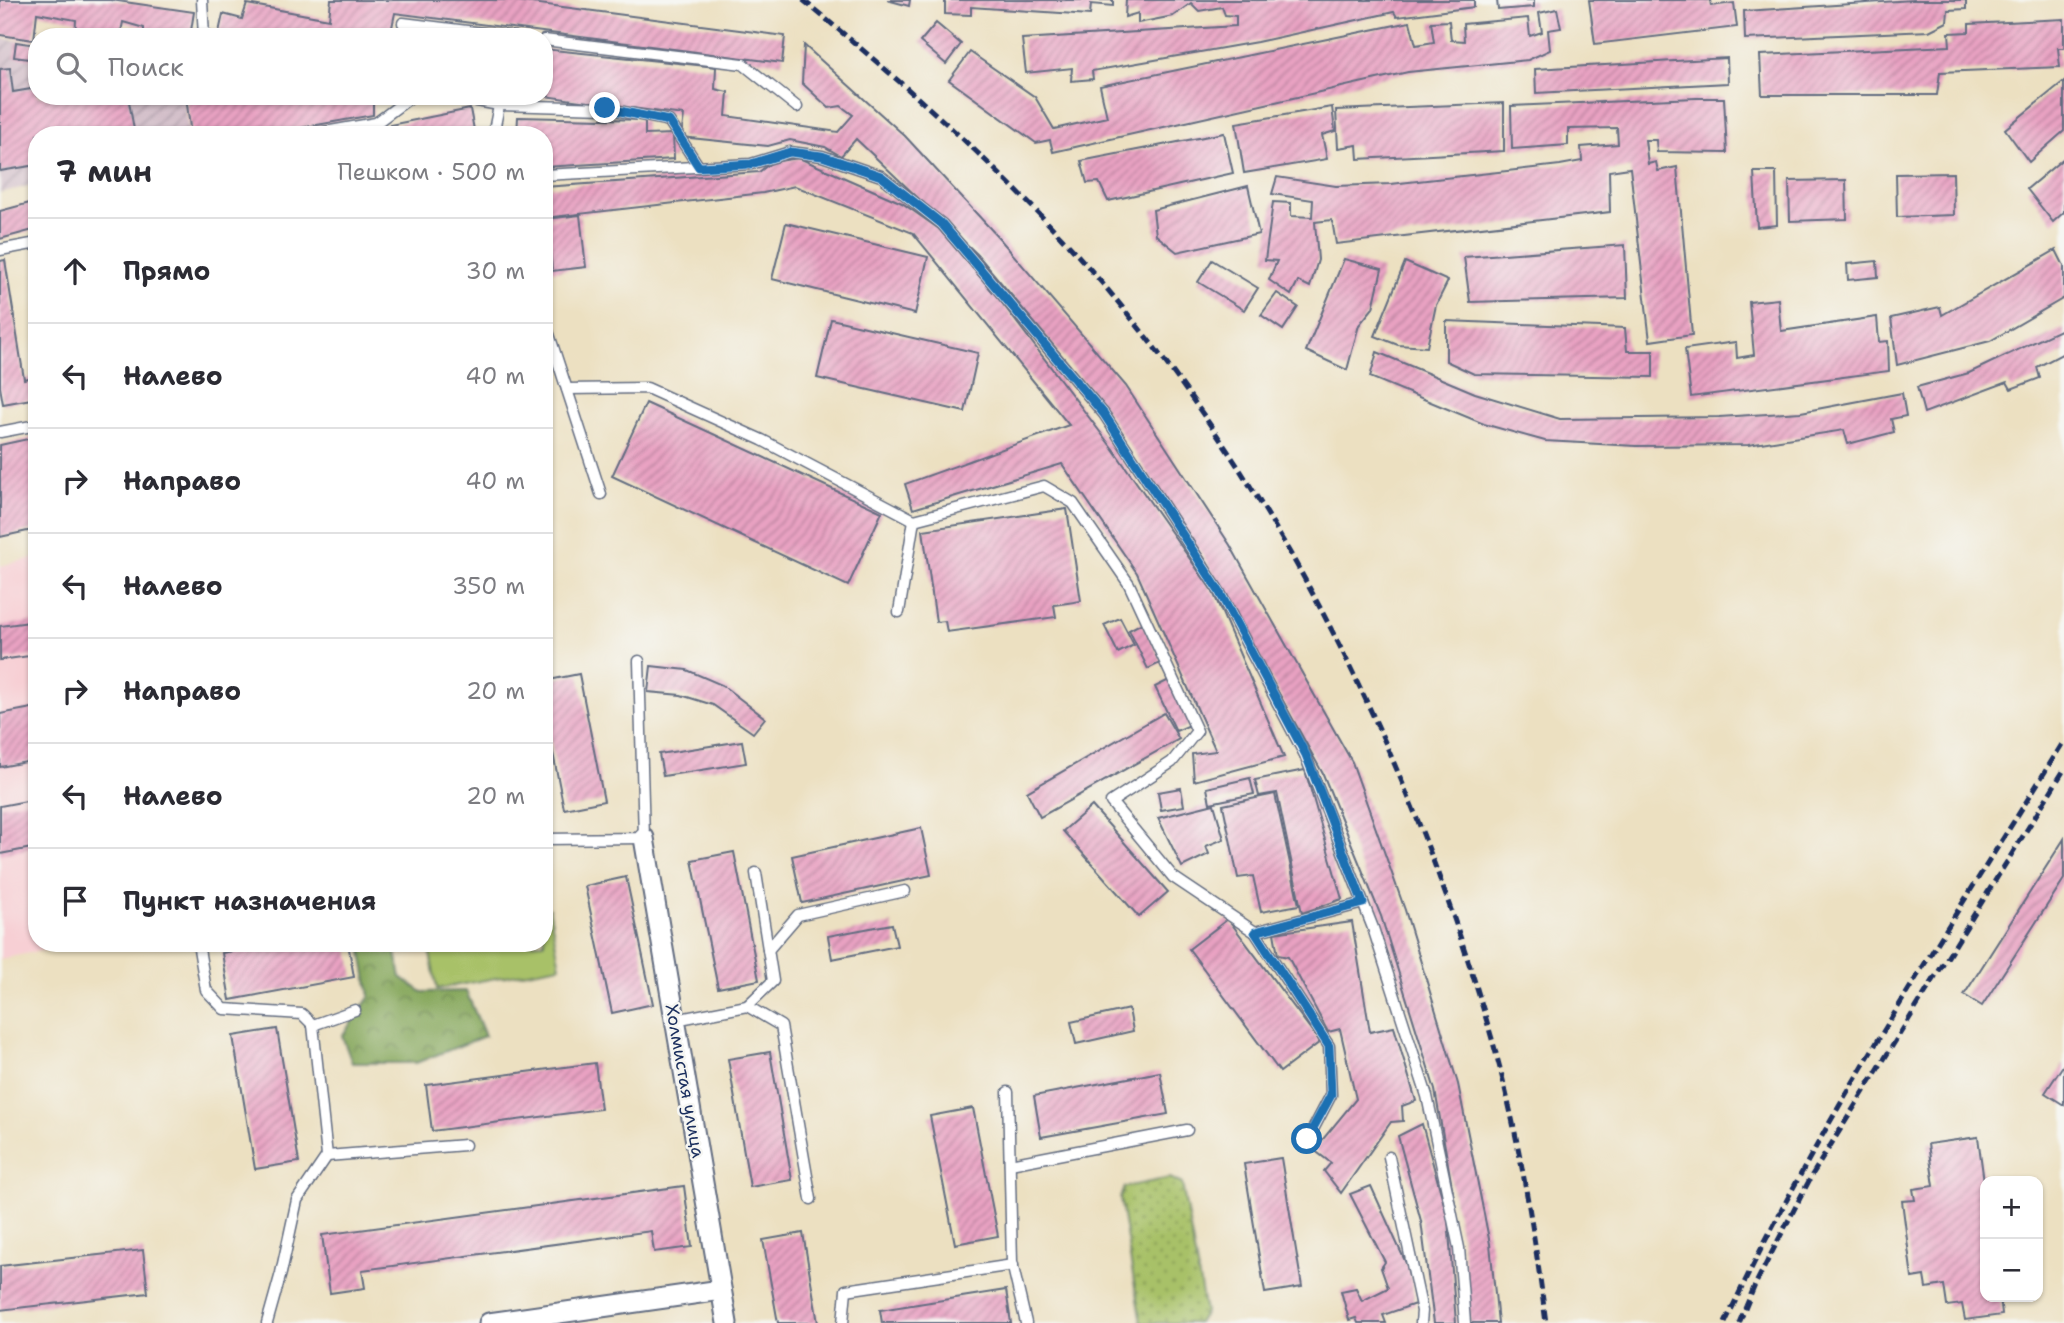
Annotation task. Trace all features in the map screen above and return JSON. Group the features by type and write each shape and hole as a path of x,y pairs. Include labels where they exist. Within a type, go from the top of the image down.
{"street":[{"name":"Холмистая улица","path":"644,838 727,1323"},
{"path":"489,1323 721,1290"}],"lane":[{"path":"202,0 204,28"},
{"path":"403,23 446,28"},
{"path":"553,41 743,64 797,107"},
{"path":"359,126 376,123 399,105"},
{"path":"495,126 499,105"},
{"path":"553,105 605,108 669,121 699,167"},
{"path":"553,175 751,164 790,152 822,156 881,176 942,224 1104,414 1219,591 1306,755 1363,903 1427,1096 1459,1248 1465,1323"},
{"path":"0,250 28,245"},
{"path":"553,346 601,494"},
{"path":"567,389 648,388 762,440 914,520 1044,486 1073,503 1129,584 1197,732 1172,762 1111,802 1173,877 1255,932 1329,1046 1331,1095 1307,1139"},
{"path":"0,432 28,427"},
{"path":"899,612 914,520"},
{"path":"553,839 644,838 639,661"},
{"path":"675,1020 747,1006 772,981 755,873"},
{"path":"768,950 797,915 905,891"},
{"path":"1255,932 1363,903"},
{"path":"200,952 206,990 224,1009 302,1014 313,1025 327,1156 297,1200 267,1323"},
{"path":"747,1006 781,1026 811,1199"},
{"path":"313,1025 355,1010"},
{"path":"1008,1092 1013,1265 1026,1323"},
{"path":"1010,1164 1187,1130"},
{"path":"327,1156 465,1145"},
{"path":"1389,1157 1422,1311 1421,1323"},
{"path":"842,1323 846,1290 1013,1265"}],"shaded area":[{"path":"0,38 28,42 28,105 185,105 188,126 28,126 28,186 0,193"},
{"path":"28,559 28,952 35,952 0,959 0,566"}],"green space":[{"path":"553,929 560,966 437,989 430,952 553,952"},
{"path":"362,952 396,952 401,977 422,992 466,991 485,1036 416,1063 352,1063 342,1036 370,996"},
{"path":"1170,1178 1182,1184 1205,1312 1198,1323 1141,1323 1120,1198 1124,1187"}],"building":[{"path":"0,0 111,0 194,12 191,28 144,28 123,22 122,28 76,28 76,20 37,13 35,28 28,28 28,39 0,35"},
{"path":"331,0 509,0 785,36 782,63 553,33 553,28 511,28 395,13 392,28 220,28 223,14 242,19 247,4 329,19"},
{"path":"887,0 910,0 909,6"},
{"path":"945,0 1113,0 1113,6 1091,4 1090,15 971,7 971,15 945,14"},
{"path":"1126,0 1474,0 1474,7 1397,17 1394,12 1257,42 1092,71 1093,79 1071,81 1072,68 1026,73 1022,39 1236,26 1236,16 1225,15 1222,7 1199,11 1191,3 1173,16 1138,23 1138,13 1125,17"},
{"path":"1497,0 1534,0 1534,7 1498,10"},
{"path":"1589,0 1710,0 1711,6 1734,3 1737,27 1595,44"},
{"path":"1913,0 1966,0 1966,9 1948,10 1947,22 1929,31 1745,39 1744,11"},
{"path":"1557,9 1561,28 1548,30 1550,50 1528,60 1408,72 1053,152 1050,140 1036,143 949,80 970,52 1035,97 1054,129 1107,117 1100,86 1410,22 1416,45 1434,42 1431,22 1449,21 1451,40 1464,41 1463,24 1528,18 1530,36 1542,32 1539,13"},
{"path":"2064,19 2064,48 2058,48 2060,67 1940,72 1937,95 1762,95 1760,55 1950,46 1949,33 1969,32 1969,24"},
{"path":"936,23 961,44 946,64 920,42"},
{"path":"16,42 28,44 28,59 14,57"},
{"path":"804,45 905,136 999,238 1126,386 1230,545 1352,762 1405,910 1458,1084 1490,1244 1498,1323 1470,1323 1463,1250 1435,1090 1381,916 1323,774 1207,562 1100,401 977,254 856,139 841,156 825,147 790,140 768,146 681,137 684,115 553,97 553,50 716,67 715,89 728,92 726,116 838,132 853,115 841,106 829,108 802,83"},
{"path":"1727,58 1728,83 1536,93 1535,69"},
{"path":"10,68 13,92 28,90 28,105 130,105 133,126 28,126 28,166 0,171 0,69"},
{"path":"2064,81 2064,131 2029,162 2005,129"},
{"path":"1724,98 1727,153 1657,152 1656,140 1645,140 1648,164 1656,162 1658,171 1677,167 1692,335 1650,341 1630,168 1609,171 1610,212 1336,244 1332,220 1315,222 1318,260 1310,287 1298,281 1291,295 1269,280 1277,261 1265,260 1273,202 1291,203 1291,216 1312,217 1313,200 1272,194 1277,177 1336,186 1391,184 1582,161 1581,147 1618,144 1617,128 1568,129 1568,145 1512,149 1511,106"},
{"path":"1504,103 1504,151 1358,159 1357,145 1338,148 1336,110"},
{"path":"187,105 373,105 373,115 311,126 190,126"},
{"path":"1332,107 1335,131 1322,135 1327,159 1244,173 1236,123"},
{"path":"470,109 473,126 390,126"},
{"path":"518,117 645,120 645,135 673,134 674,159 553,166 553,126 518,126"},
{"path":"1224,133 1233,173 1108,201 1099,182 1087,183 1081,161"},
{"path":"799,158 902,203 939,229 996,295 1113,449 1213,592 1284,757 1194,781 1192,754 1216,751 1137,573 1062,464 913,509 905,484 1069,425 913,233 795,186 763,193 553,217 553,186 759,172 772,162"},
{"path":"2064,158 2064,212 2053,222 2027,189"},
{"path":"1754,172 1776,172 1777,225 1757,227"},
{"path":"1953,173 1954,215 1897,217 1896,174"},
{"path":"1846,180 1847,219 1790,221 1789,181"},
{"path":"1248,186 1259,234 1177,252 1156,235 1153,210"},
{"path":"28,203 28,231 0,239 0,211"},
{"path":"580,215 586,267 553,271 553,218"},
{"path":"786,223 928,257 915,314 772,279"},
{"path":"1625,245 1627,298 1470,302 1464,257"},
{"path":"2056,250 2064,266 2064,298 1990,341 1897,365 1891,318 1940,307 1942,315"},
{"path":"1344,259 1382,269 1373,308 1359,325 1347,370 1306,351"},
{"path":"5,260 24,379 28,378 28,400 3,404 0,387 0,261"},
{"path":"1212,260 1258,288 1244,310 1198,282"},
{"path":"1877,261 1878,277 1848,280 1847,264"},
{"path":"1405,262 1448,281 1436,305 1427,347 1398,345 1375,336"},
{"path":"1277,293 1298,307 1283,330 1261,315"},
{"path":"1778,299 1781,331 1877,317 1879,342 1888,341 1889,371 1691,397 1685,349 1736,342 1737,358 1754,355 1749,302"},
{"path":"831,319 978,353 965,412 817,378"},
{"path":"1446,321 1625,328 1627,351 1653,351 1653,377 1474,374 1446,361"},
{"path":"2064,328 2064,353 2037,367 2040,378 2011,389 2007,382 1924,413 1917,387 1969,373"},
{"path":"1377,352 1475,393 1560,419 1719,417 1801,412 1902,393 1906,416 1891,419 1894,432 1848,444 1844,430 1748,445 1636,446 1545,441 1484,424 1370,377"},
{"path":"646,403 882,512 848,586 612,476"},
{"path":"28,439 28,531 0,537 0,445"},
{"path":"1067,509 1081,601 1054,605 1056,617 947,632 945,621 936,622 923,530"},
{"path":"1120,618 1134,645 1118,653 1104,625"},
{"path":"28,622 28,656 0,660 0,626"},
{"path":"1142,623 1162,662 1148,669 1129,630"},
{"path":"651,666 687,670 722,685 765,718 753,733 713,705 681,695 648,692"},
{"path":"579,674 604,801 564,809 553,753 553,679"},
{"path":"1169,680 1190,725 1176,731 1155,687"},
{"path":"28,709 28,762 0,767 0,714"},
{"path":"1164,713 1179,739 1040,817 1027,792"},
{"path":"742,741 746,763 663,776 659,754"},
{"path":"1305,770 1342,899 1302,913 1277,793 1259,796 1255,780"},
{"path":"1250,778 1254,794 1210,803 1207,788"},
{"path":"1181,788 1184,806 1161,810 1158,792"},
{"path":"1275,794 1299,905 1261,912 1253,876 1238,878 1223,805"},
{"path":"28,801 28,849 0,854 0,806"},
{"path":"1214,804 1224,839 1206,846 1209,854 1182,867 1158,818"},
{"path":"1092,806 1168,892 1139,917 1063,831"},
{"path":"921,828 931,875 802,903 792,856"},
{"path":"2064,839 2064,879 1982,1006 1964,995"},
{"path":"734,852 759,980 718,988 692,860"},
{"path":"626,877 653,1004 612,1013 585,886"},
{"path":"1228,919 1320,1042 1280,1072 1189,949"},
{"path":"1352,922 1370,1032 1394,1027 1416,1101 1402,1106 1403,1121 1391,1122 1341,1193 1324,1171 1331,1163 1314,1150 1356,1099 1340,1029 1328,1032 1288,957 1278,955 1274,933"},
{"path":"892,924 897,946 832,959 828,936"},
{"path":"350,952 354,977 230,1000 222,953"},
{"path":"1129,1009 1133,1031 1076,1044 1071,1022"},
{"path":"277,1029 299,1162 255,1169 233,1036"},
{"path":"770,1052 792,1180 750,1187 728,1059"},
{"path":"595,1063 601,1109 432,1131 426,1085"},
{"path":"2064,1064 2064,1105 2045,1093"},
{"path":"1160,1072 1168,1114 1041,1137 1034,1096"},
{"path":"973,1108 998,1236 955,1244 930,1116"},
{"path":"1422,1124 1448,1219 1456,1323 1434,1323 1421,1221 1398,1136"},
{"path":"1978,1137 1983,1176 1980,1176 1980,1302 2001,1302 2002,1315 1965,1320 1962,1304 1947,1306 1944,1285 1926,1288 1924,1276 1912,1278 1902,1201 1915,1200 1913,1189 1934,1186 1928,1144"},
{"path":"1281,1158 1302,1287 1265,1293 1244,1164"},
{"path":"684,1186 692,1247 654,1252 651,1231 362,1270 365,1288 330,1293 322,1235"},
{"path":"1371,1186 1410,1272 1415,1304 1383,1315 1386,1323 1358,1323 1356,1318 1349,1320 1341,1291 1356,1288 1362,1301 1388,1288 1381,1268 1385,1262 1350,1194"},
{"path":"803,1233 818,1323 778,1323 763,1240"},
{"path":"143,1250 148,1293 0,1310 0,1266"},
{"path":"1006,1290 1011,1323 882,1323 880,1310"}],"railway":[{"path":"803,0 937,115 1001,175 1062,238 1137,325 1206,418 1268,516 1325,617 1376,721 1421,828 1460,937 1494,1046 1511,1114 1531,1218 1546,1323"},
{"path":"1725,1323 1801,1173 1843,1100 2064,741"},
{"path":"1739,1323 1755,1285 1812,1175 2064,770"}],"route":[{"path":"605,108 669,121 699,167 751,164 790,152 822,156 881,176 942,224 1104,414 1219,591 1306,755 1363,903 1255,932 1329,1046 1331,1095 1307,1139"}]}
